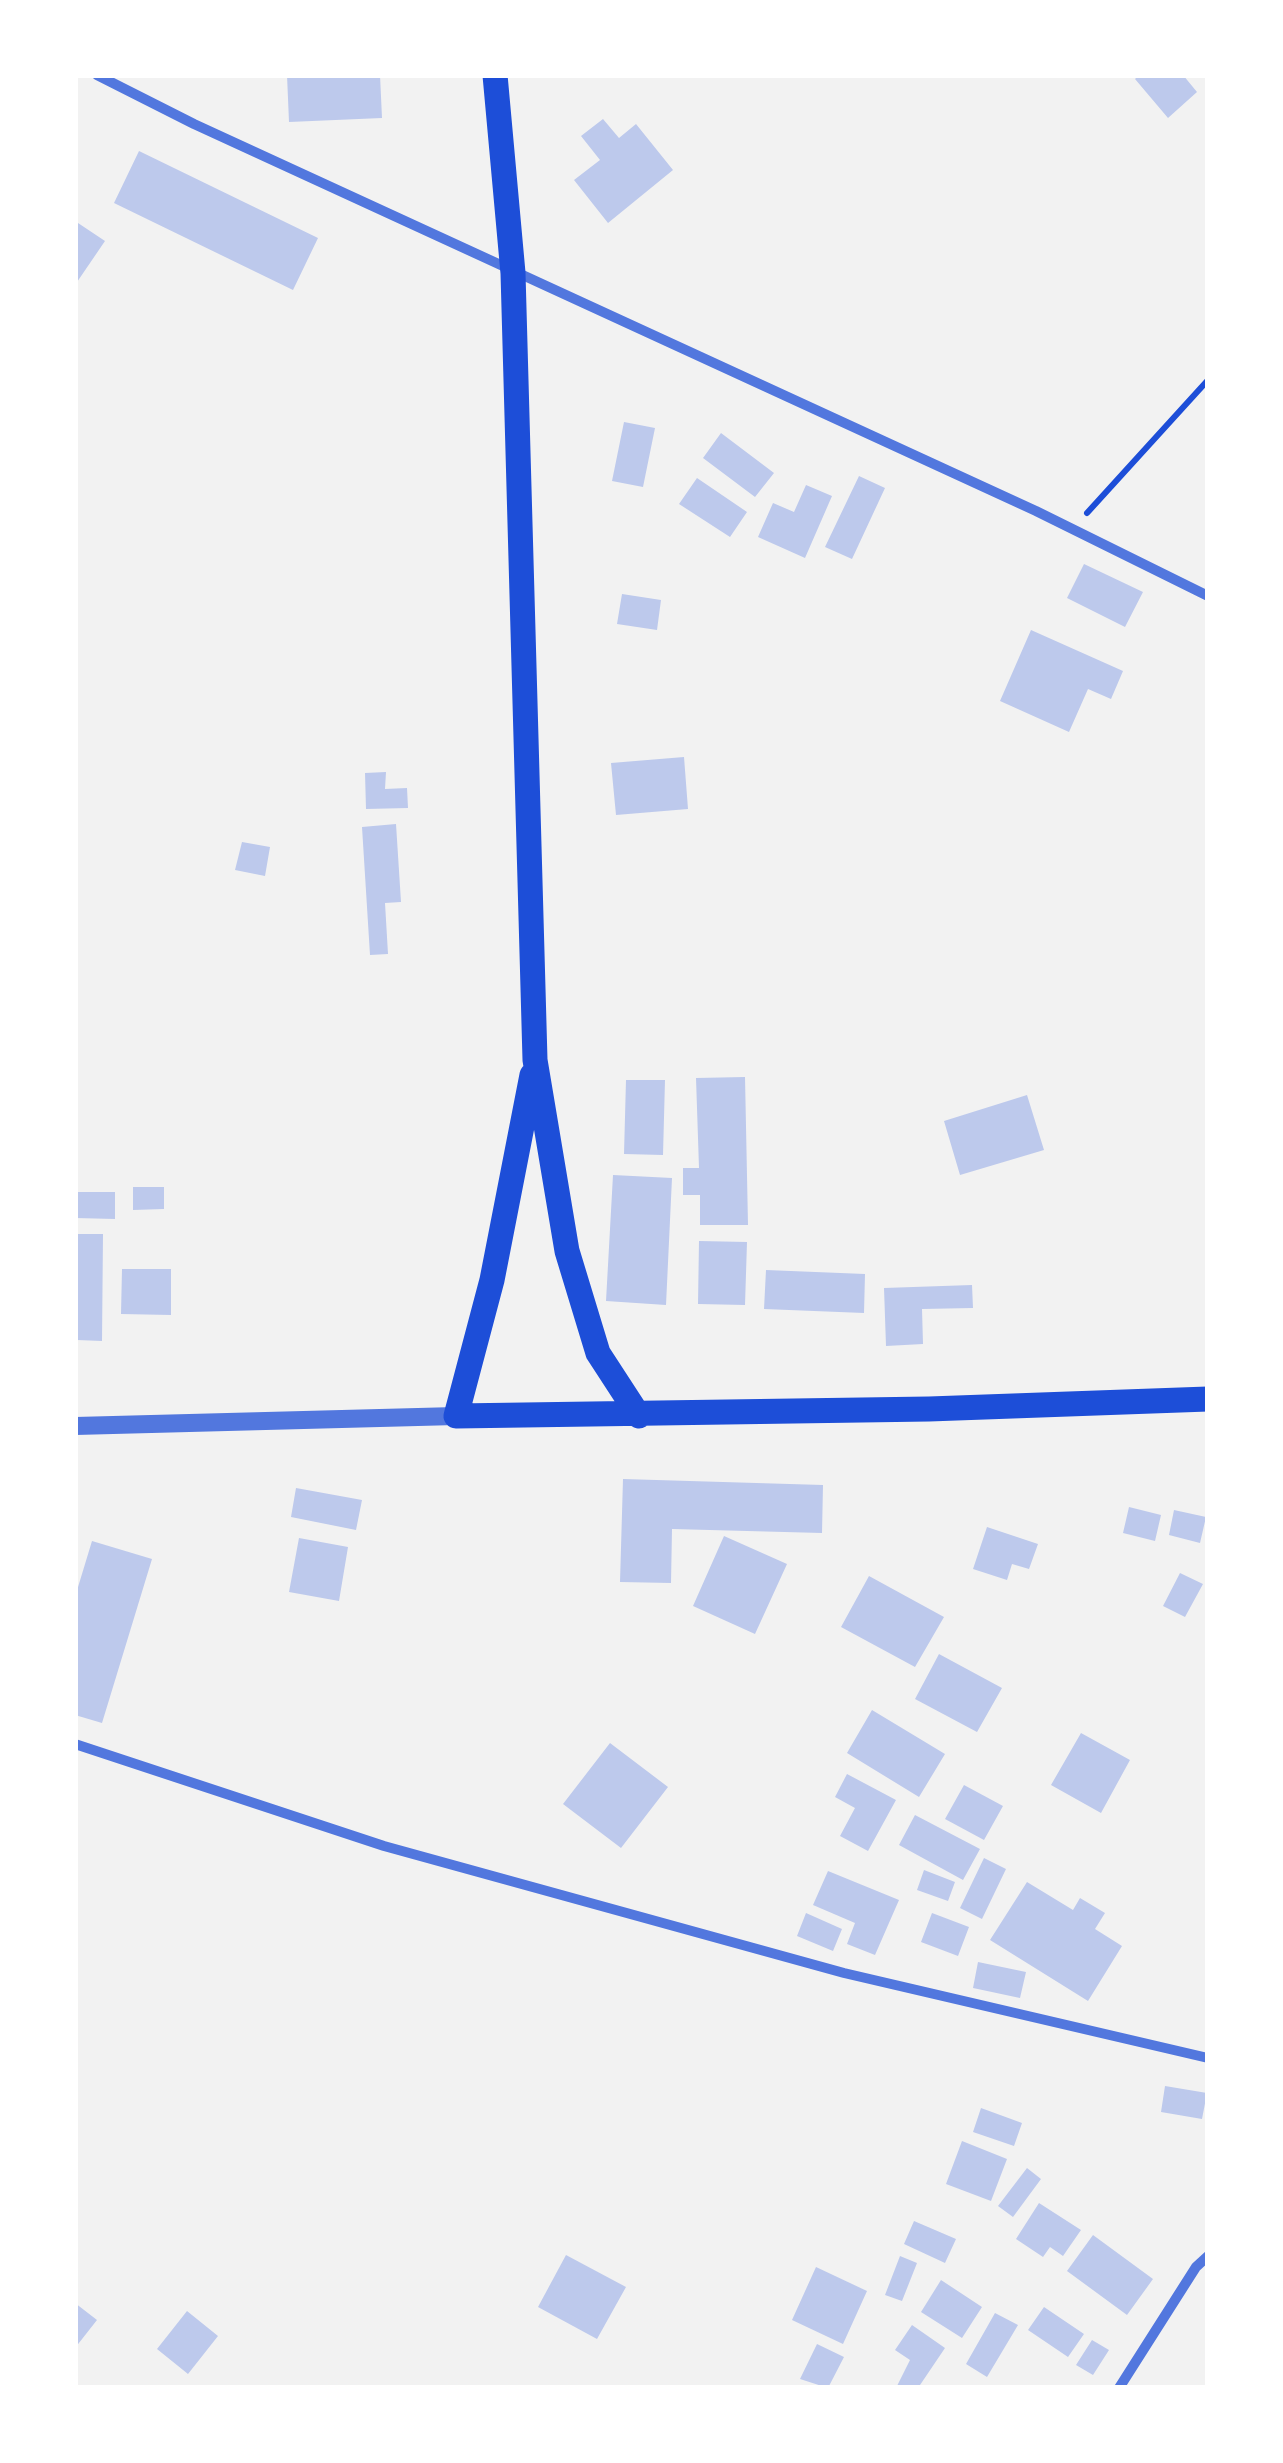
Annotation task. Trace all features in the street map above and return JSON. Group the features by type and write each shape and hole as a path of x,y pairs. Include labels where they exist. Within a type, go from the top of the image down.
{"main road":[{"path":"495,75 513,272 534,1060 567,1252 598,1353 639,1416"},
{"path":"534,1060 492,1280 456,1416 639,1416 1208,1399"}],"street":[{"path":"97,75 1208,596"},
{"path":"75,1426 456,1416"},
{"path":"75,1744 384,1846 844,1972 1208,2058"},
{"path":"1119,2388 1196,2267 1208,2256"}],"path":[{"path":"1072,529 1208,380"}],"building":[{"path":"287,75 380,75 382,118 289,122"},
{"path":"1139,75 1183,75 1197,92 1168,118 1135,79"},
{"path":"603,119 619,138 636,124 673,170 608,223 574,180 600,160 581,136"},
{"path":"139,151 318,238 293,290 114,203"},
{"path":"75,221 105,241 75,285"},
{"path":"624,422 655,428 643,487 612,481"},
{"path":"721,433 774,473 755,497 703,458"},
{"path":"859,476 885,488 852,559 825,547"},
{"path":"697,478 747,512 730,537 679,504"},
{"path":"806,485 832,496 805,558 758,537 773,503 794,512"},
{"path":"1084,564 1143,592 1125,627 1067,598"},
{"path":"622,594 661,600 657,630 617,624"},
{"path":"1031,630 1123,671 1111,699 1088,689 1069,732 1000,701"},
{"path":"684,757 688,809 616,815 611,763"},
{"path":"386,772 385,789 407,788 408,808 366,809 365,773"},
{"path":"396,824 401,902 385,903 388,954 370,955 362,827"},
{"path":"242,842 270,847 265,876 235,870"},
{"path":"745,1077 748,1225 700,1225 700,1195 683,1195 683,1168 699,1168 696,1078"},
{"path":"626,1080 665,1080 663,1155 624,1154"},
{"path":"1027,1095 1044,1150 960,1175 944,1121"},
{"path":"613,1175 672,1178 666,1305 606,1301"},
{"path":"133,1187 164,1187 164,1209 133,1210"},
{"path":"75,1192 115,1192 115,1219 75,1218"},
{"path":"75,1234 103,1234 102,1341 77,1340"},
{"path":"699,1241 747,1242 745,1305 698,1304"},
{"path":"122,1269 171,1269 171,1315 121,1314"},
{"path":"766,1270 865,1274 864,1313 764,1309"},
{"path":"972,1285 973,1308 922,1309 923,1344 886,1346 884,1288"},
{"path":"623,1479 823,1485 822,1533 672,1529 671,1583 620,1582"},
{"path":"296,1488 362,1500 356,1530 291,1517"},
{"path":"1129,1507 1161,1515 1155,1541 1123,1533"},
{"path":"1174,1510 1206,1517 1200,1543 1169,1535"},
{"path":"987,1527 1038,1544 1029,1569 1012,1564 1007,1580 973,1569"},
{"path":"724,1536 787,1564 755,1634 693,1606"},
{"path":"299,1538 348,1547 339,1601 289,1592"},
{"path":"92,1541 152,1559 102,1723 75,1715 75,1597"},
{"path":"1180,1573 1203,1584 1185,1617 1163,1606"},
{"path":"869,1576 944,1617 915,1667 841,1627"},
{"path":"939,1654 1002,1688 977,1732 915,1699"},
{"path":"872,1710 945,1754 919,1797 847,1753"},
{"path":"1081,1733 1130,1760 1101,1813 1051,1785"},
{"path":"610,1743 668,1787 621,1848 563,1804"},
{"path":"847,1774 896,1800 868,1851 840,1836 855,1808 835,1797"},
{"path":"964,1785 1003,1806 984,1840 945,1819"},
{"path":"915,1815 980,1849 963,1880 899,1845"},
{"path":"984,1858 1006,1869 982,1919 960,1908"},
{"path":"924,1870 955,1882 948,1901 917,1890"},
{"path":"828,1871 899,1900 875,1955 847,1944 855,1923 813,1905"},
{"path":"1027,1882 1073,1910 1080,1898 1105,1913 1095,1929 1122,1946 1088,2001 990,1940"},
{"path":"806,1913 842,1929 833,1951 797,1936"},
{"path":"932,1913 969,1927 958,1956 921,1942"},
{"path":"978,1962 1026,1972 1020,1998 973,1988"},
{"path":"1165,2086 1207,2093 1202,2119 1161,2112"},
{"path":"981,2108 1022,2123 1014,2146 973,2132"},
{"path":"962,2141 1007,2159 991,2201 946,2184"},
{"path":"1027,2168 1041,2179 1013,2217 998,2206"},
{"path":"1039,2203 1081,2230 1063,2256 1050,2247 1043,2257 1016,2239"},
{"path":"914,2221 956,2239 945,2263 904,2244"},
{"path":"1093,2235 1153,2279 1127,2315 1067,2271"},
{"path":"566,2255 626,2287 597,2339 538,2307"},
{"path":"900,2256 917,2263 902,2301 885,2295"},
{"path":"816,2267 867,2291 843,2344 792,2320"},
{"path":"941,2280 982,2307 962,2338 921,2312"},
{"path":"75,2303 97,2320 75,2348"},
{"path":"1044,2307 1084,2334 1068,2357 1028,2330"},
{"path":"187,2311 218,2336 188,2374 157,2349"},
{"path":"995,2313 1018,2325 987,2377 966,2364"},
{"path":"912,2325 945,2348 918,2388 896,2388 910,2360 895,2350"},
{"path":"1092,2340 1109,2350 1093,2375 1076,2365"},
{"path":"817,2344 844,2357 828,2388 800,2379"}]}
